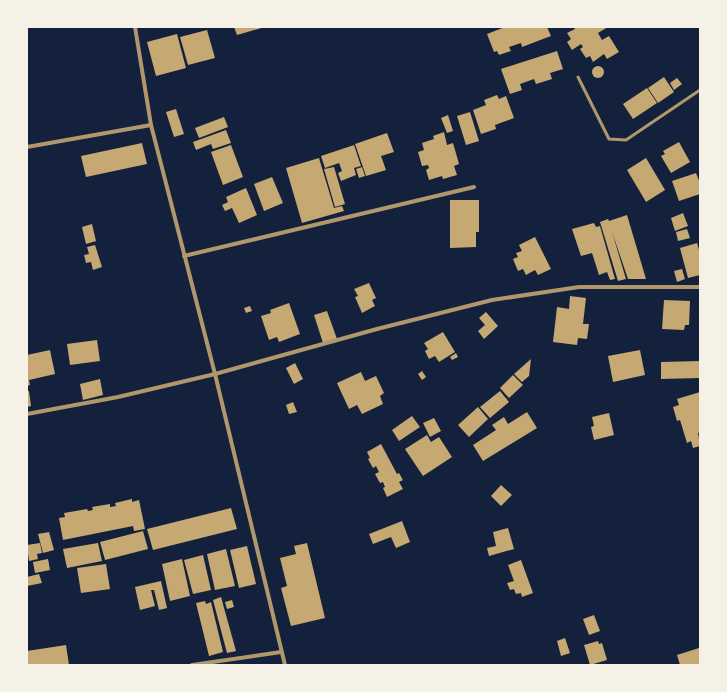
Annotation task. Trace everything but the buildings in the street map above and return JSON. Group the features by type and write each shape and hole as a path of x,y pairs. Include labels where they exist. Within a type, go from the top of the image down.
{"street":[{"path":"135,27 151,125 215,374 285,665"},
{"path":"27,147 151,125"},
{"path":"184,256 474,187"},
{"path":"27,414 118,397 215,374 377,329 492,300 579,287 700,287"},
{"path":"192,665 281,652"}],"lane":[{"path":"578,77 609,139 626,140 700,90"}]}
